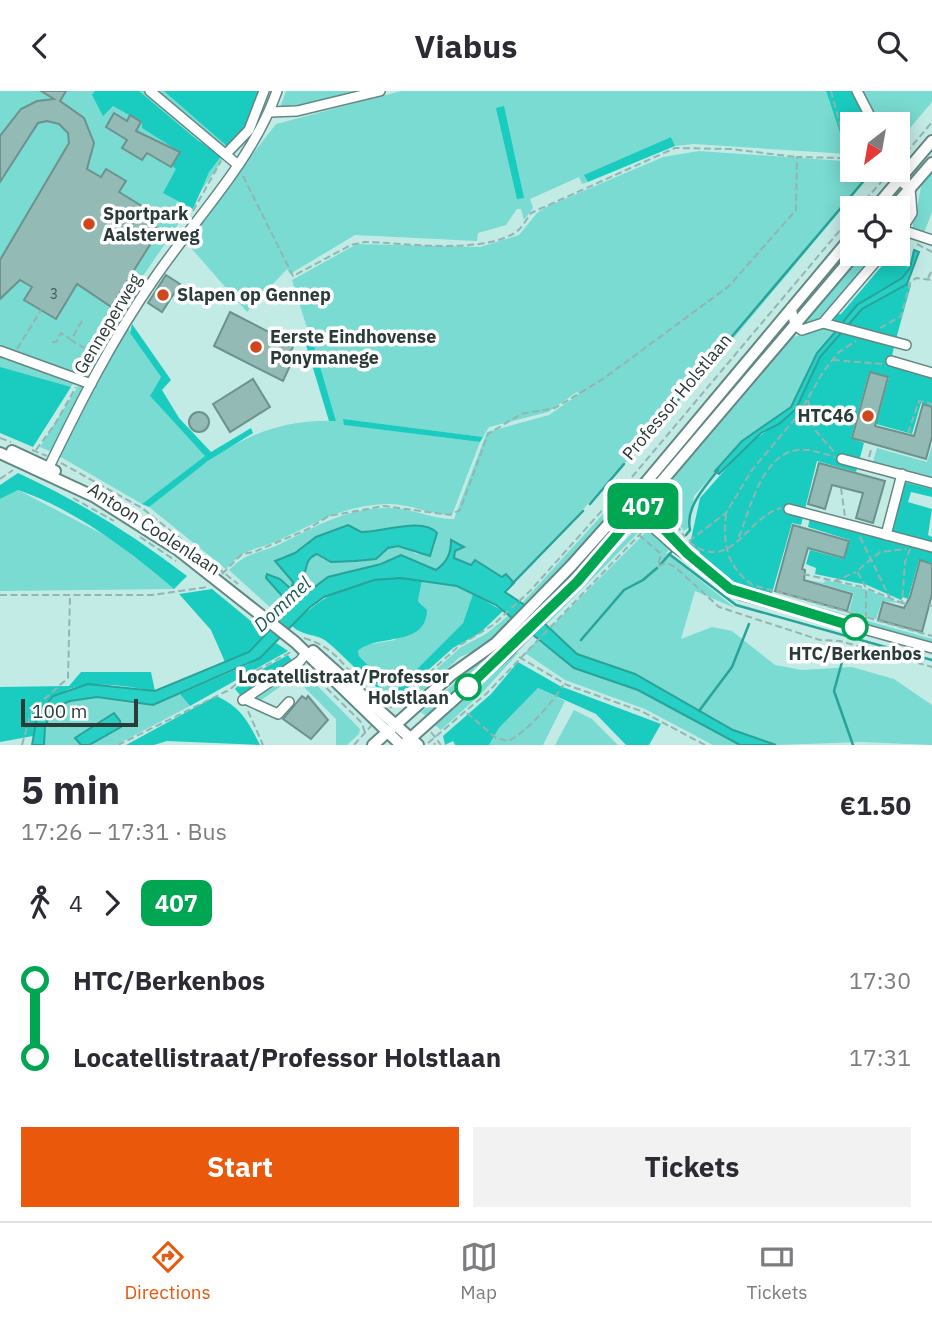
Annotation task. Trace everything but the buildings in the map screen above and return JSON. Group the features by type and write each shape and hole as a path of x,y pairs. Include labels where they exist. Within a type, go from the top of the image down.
{"main road":[{"path":"910,167 932,141"},
{"path":"903,196 932,163"},
{"path":"885,196 897,182"},
{"name":"Professor Holstlaan","path":"373,745 451,675 496,643 548,591 630,500 840,250"},
{"path":"412,743 558,601 640,510 845,266"},
{"name":"Antoon Coolenlaan","path":"3,446 49,467 177,549 271,624 303,657 412,743"},
{"name":"Antoon Coolenlaan","path":"291,644 309,647 393,728"}],"street":[{"path":"150,91 238,165"},
{"path":"226,154 249,130 264,91"},
{"name":"Genneperweg","path":"49,467 91,384 154,278 260,134 277,91"},
{"path":"270,112 297,111 380,91"},
{"path":"858,91 868,112"},
{"path":"902,182 910,188 910,216"},
{"path":"910,235 932,240"},
{"path":"791,308 795,325 802,330 823,323 872,266"},
{"path":"823,323 906,345"},
{"path":"0,351 91,384"},
{"path":"891,361 932,373"},
{"path":"842,459 932,483"},
{"path":"886,535 902,474"},
{"path":"630,500 688,554 741,595 932,649"},
{"path":"789,509 930,547"},
{"path":"244,700 303,657"},
{"path":"244,700 278,714 289,702"}],"path":[{"path":"831,91 840,121"},
{"path":"910,145 932,122"},
{"path":"238,165 293,276 351,245 365,242 468,245 500,239 516,233 531,213 675,148 731,149 797,157 840,155"},
{"name":"Antoon Coolenlaan","path":"35,450 49,467 142,508 224,572 242,554 254,552 306,530 329,516 384,506 450,515 460,510 488,434 521,414 555,408 603,379 729,286 796,210 797,157"},
{"path":"869,196 881,182"},
{"name":"Professor Holstlaan","path":"387,710 460,645 494,625 530,591 632,477 840,230"},
{"path":"928,279 932,270"},
{"path":"689,541 726,513 752,470 786,433 832,360 851,343 901,316 910,283 916,278 932,280"},
{"path":"13,356 41,310"},
{"path":"71,339 82,321"},
{"path":"52,342 56,342 61,333 96,355"},
{"path":"832,360 883,364 891,361"},
{"name":"Genneperweg","path":"35,450 55,424 87,369"},
{"path":"808,400 817,435 842,459"},
{"path":"908,433 919,401 932,404"},
{"path":"739,539 765,475 776,460 788,452 803,450 842,459"},
{"path":"0,479 14,469"},
{"path":"841,488 846,525 858,532 869,560 890,598"},
{"name":"Antoon Coolenlaan","path":"74,498 118,523"},
{"path":"412,743 435,735 466,712 664,507 689,541 706,551 726,549 772,512 789,509"},
{"path":"726,513 723,537 726,549 738,572 753,585 866,620 932,636"},
{"path":"639,535 661,554 658,566 667,563 675,567 719,607 820,640 840,641 932,667"},
{"name":"Antoon Coolenlaan","path":"140,537 182,565"},
{"path":"835,581 857,571 880,552 930,547"},
{"path":"803,574 866,588 904,603 905,562 911,548"},
{"path":"857,571 866,588 866,620"},
{"name":"Antoon Coolenlaan","path":"70,594 152,595 212,587 202,580"},
{"path":"0,595 70,594 68,678 32,710 22,745"},
{"path":"312,640 326,645 363,682 405,707"},
{"path":"118,745 217,693 229,690 291,644"},
{"path":"303,657 362,723 365,733"},
{"path":"519,657 564,684 641,711 705,745"},
{"path":"466,712 496,737 508,740 521,733 555,699 564,684"},
{"path":"470,697 475,703"},
{"path":"244,700 262,745"},
{"path":"354,745 370,726"},
{"path":"429,730 441,745"}],"shaded area":[{"name":"Sportpark Aalsterweg","path":"0,91 256,91 240,134 91,352 92,357 71,387 0,431"},
{"path":"95,91 139,91 197,140 222,155 209,172 193,209 163,193 176,169 172,166 180,152 142,128 142,122 113,106 103,116 92,95"},
{"path":"164,91 259,91 246,126 227,146"},
{"path":"286,91 358,91 279,110"},
{"path":"401,91 826,91 840,133 840,154 694,144 675,146 671,137 585,175 588,182 582,184 579,177 530,199 533,208 524,220 521,209 517,209 506,225 478,233 477,241 355,235 290,274 287,269 247,312 185,241 276,124"},
{"path":"826,91 854,91 862,112 840,112 840,133"},
{"path":"860,91 932,91 932,102 910,128 910,112 871,112"},
{"path":"504,106 524,198 517,199 496,108"},
{"path":"671,137 675,146 588,182 584,175"},
{"path":"699,151 840,161 840,182 864,182 852,196 840,196 840,211 742,328 652,432 514,583 475,560 471,565 454,558 455,551 459,549 451,544 446,563 436,570 411,560 390,561 328,577 300,598 282,618 229,570 248,556 347,514 375,509 399,509 454,519 487,432 549,415 579,394 577,392 548,412 489,427 483,437 344,419 345,425 480,442 452,515 397,504 372,505 343,511 245,553 226,569 149,507 192,473 234,445 280,427 336,421 292,280 357,244 480,247 519,235 537,213 663,157","holes":["348,525 360,532 399,526 437,533 434,547 416,554 395,546 383,553 311,556 303,578 285,599 280,579 291,589 293,582 279,565 281,557 295,553 316,537"]},
{"path":"932,169 932,212 924,233 913,228 913,224 922,184"},
{"path":"914,250 919,252 907,284 862,309 848,325 842,323 857,305 902,278 910,268"},
{"path":"851,266 867,266 823,318 804,324"},
{"path":"882,266 910,267 902,278 857,305 842,323 834,321 835,315 841,314"},
{"path":"907,284 911,285 896,339 848,325 862,309"},
{"path":"132,324 171,380 162,390 179,418 211,452 251,428 253,433 208,461 149,507 142,504 205,456 150,396 161,377 130,333"},
{"path":"129,326 130,333 161,377 150,396 205,456 142,504 59,456 89,393"},
{"path":"824,327 836,331 817,353 791,407 742,441 694,496 689,527 684,531 657,495 788,339"},
{"path":"836,331 842,332 820,357 796,409 779,424 761,433 719,474 715,471 742,441 791,407 817,353"},
{"path":"842,332 894,347 890,365 932,375 932,406 921,403 912,434 876,424 889,377 869,372 851,438 864,443 856,472 817,461 801,525 792,523 770,600 747,594 698,557 700,552 690,544 700,498 746,446 796,409 820,357"},
{"path":"310,333 336,421 329,421 303,335"},
{"path":"0,367 71,387 33,447 0,433"},
{"path":"80,383 84,388 52,452 40,447"},
{"path":"343,419 483,437 480,442 344,425"},
{"path":"932,446 932,479 873,462 877,448 927,462"},
{"path":"18,473 105,520 187,576 174,589 120,546 60,508 18,490 0,499 0,485"},
{"path":"633,481 637,485 570,562 526,606 522,603"},
{"path":"904,482 932,489 932,497 911,492 908,502 932,509 928,535 932,537 932,544 890,532"},
{"path":"18,490 112,539 174,589 0,591 0,499"},
{"path":"810,518 932,552 932,563 919,560 908,599 903,597 901,600 867,585 815,574 816,568 806,564 810,550 844,559 850,540 808,527"},
{"path":"348,525 361,532 412,525 430,528 437,533 430,556 398,546 388,548 376,559 331,562 317,554 310,559 302,580 285,599 266,578 267,574 280,579 291,589 293,582 275,561 295,553 316,537"},
{"path":"638,527 644,527 546,625 543,623"},
{"path":"650,528 672,547 666,553 735,608 695,591 681,639 712,627 732,631 775,665 802,670 852,667 894,679 932,705 932,745 862,742 776,745 733,730 635,674 577,654 549,629"},
{"path":"451,540 464,547 455,551 454,558 471,565 475,560 502,577 506,574 514,583 505,592 526,606 577,654 635,674 733,730 776,745 740,745 638,690 574,668 496,605 457,586 401,578 374,580 324,597 309,608 260,658 153,705 97,697 70,701 53,708 45,727 44,745 32,745 37,717 53,696 88,684 155,691 249,652 300,598 328,577 381,564 401,555 436,570 448,557"},
{"path":"386,578 422,580 418,601 427,610 425,622 410,635 377,642 358,651 359,656 384,681 380,690 326,641 300,632 292,626 312,607 334,593"},
{"path":"422,580 449,583 473,594 463,623 389,697 380,690 384,681 359,656 358,651 366,645 395,640 423,605 418,601"},
{"path":"809,580 824,583 825,580 865,589 900,603 882,601 876,619 849,611 854,593"},
{"path":"212,589 268,635 249,653 225,662 211,630 179,594"},
{"path":"473,594 503,611 480,633 453,648 393,701 389,697 463,623"},
{"path":"772,594 932,639 932,645 770,600"},
{"path":"509,615 514,618 488,645 460,657 410,702 405,697 461,647 486,634"},
{"path":"521,626 523,628 428,718 421,712"},
{"path":"537,640 574,668 638,690 740,745 713,745 645,709 565,680 525,653"},
{"path":"276,643 288,651 190,706 180,694 249,664"},
{"path":"519,652 482,693 441,730 433,723 480,686 507,657"},
{"path":"288,655 293,662 245,695 240,695 235,689 244,679"},
{"path":"518,662 560,686 661,724 649,745 626,745 596,714 538,688 499,728 489,745 455,745 453,741 445,745 443,736 491,694"},
{"path":"299,667 360,729 359,734 347,745 336,745 336,719 294,677 257,703 257,695"},
{"path":"81,672 151,672 155,691 117,686 80,686 51,700 40,715 33,736 0,742 0,687 69,686"},
{"path":"538,688 565,701 543,745 489,745 499,728"},
{"path":"180,694 190,706 116,745 44,745 42,741 53,708 76,699 94,698 141,704"},
{"path":"216,696 232,705 243,716 260,745 167,741 154,745 126,745"},
{"path":"574,710 592,719 618,745 555,745"},
{"path":"114,713 121,727 89,745 81,745 75,738"}],"waterway":[{"path":"629,458 863,182"},
{"path":"590,504 624,464"},
{"path":"686,535 690,530 693,505 718,470"},
{"path":"512,584 583,511"},
{"path":"660,565 674,549"},
{"path":"669,554 736,605 932,660"},
{"path":"581,640 624,590 643,580 657,568"},
{"path":"699,711 732,667 749,624"},
{"path":"845,651 834,691 853,745"}],"bus line":[{"name":"407","path":"468,687 577,582 642,506 680,542 688,554 730,589 741,595 855,627"}],"place":[{"name":"Sportpark Aalsterweg","path":"89,224"},
{"name":"Slapen op Gennep","path":"163,295"},
{"name":"Eerste Eindhovense Ponymanege","path":"256,347"},
{"name":"HTC46","path":"868,416"},
{"name":"HTC/Berkenbos","path":"855,627"},
{"name":"Locatellistraat/Professor Holstlaan","path":"468,687"}],"water label":[{"name":"Dommel","path":"282,604"}]}
